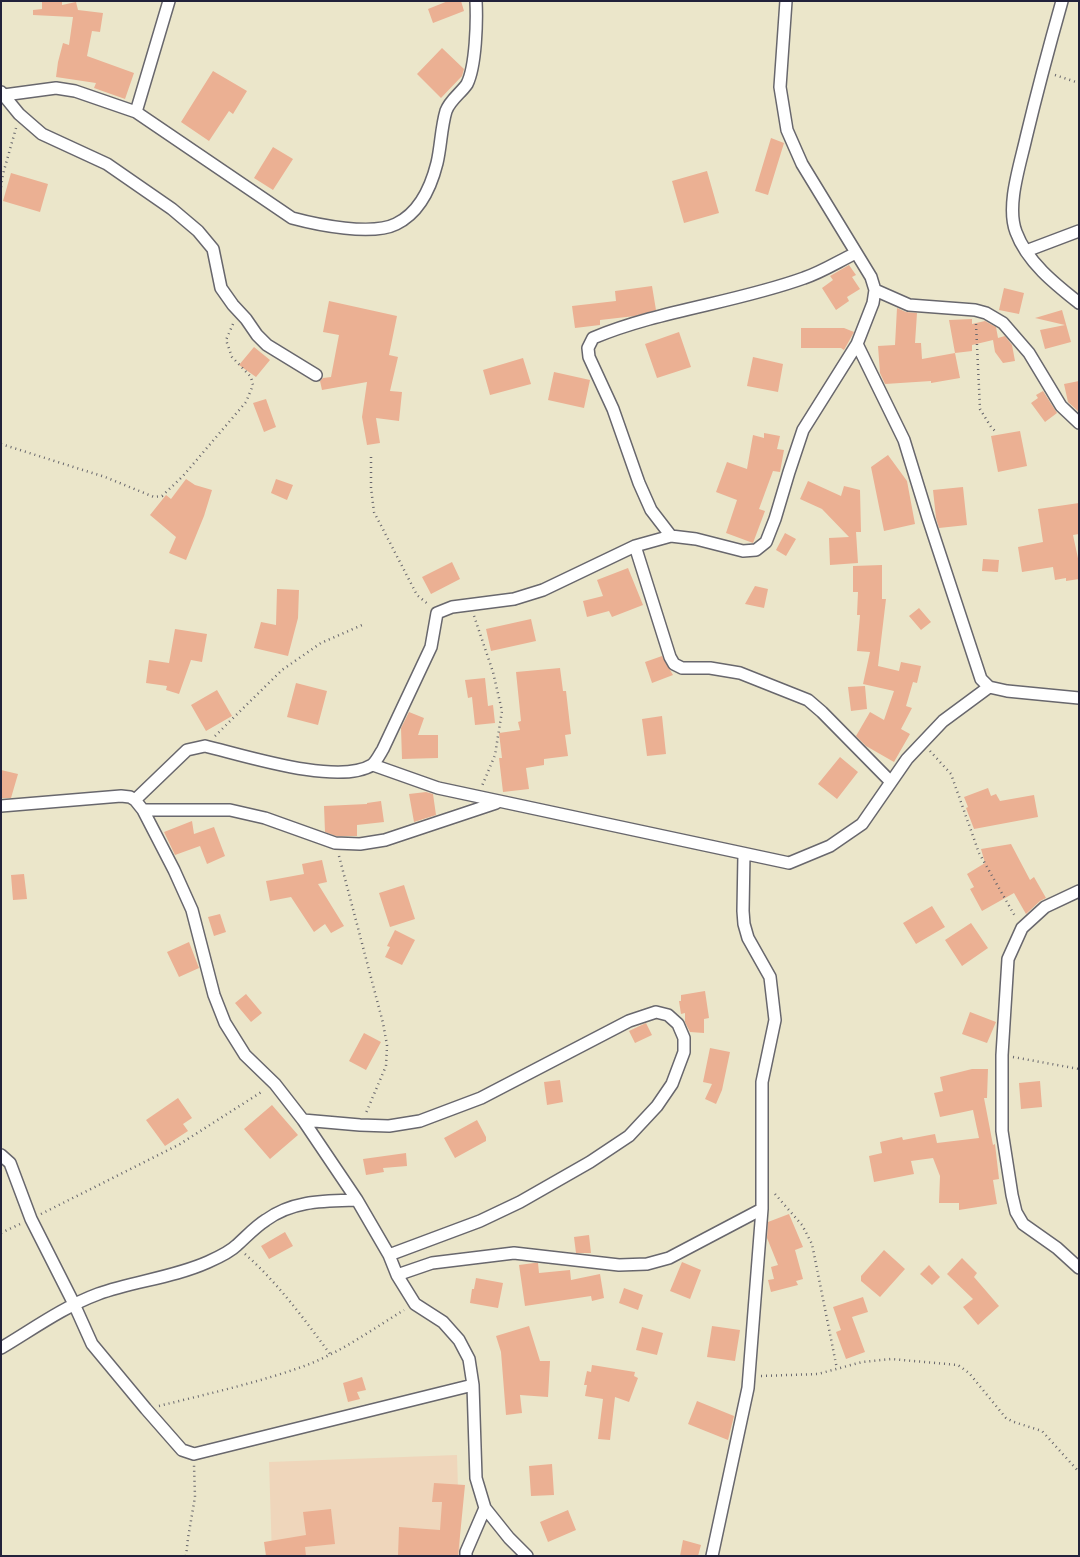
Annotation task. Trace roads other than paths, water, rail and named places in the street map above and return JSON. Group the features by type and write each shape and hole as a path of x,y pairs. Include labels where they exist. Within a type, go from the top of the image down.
{"street":[{"path":"136,112 169,1"},
{"path":"3,94 56,88 74,91 136,112 292,218 313,224 355,229 383,228 395,225 407,218 418,207 425,194 437,164 447,108 466,84 471,72 475,40 476,1"},
{"path":"373,765 383,749 431,647 437,613 452,607 514,598 543,590 635,546 671,536 696,539 743,551 756,550 766,542 804,430 857,344 873,303 875,290 871,277 802,164 786,130 780,87 786,1"},
{"path":"1062,1 1042,70 1015,187 1013,214 1016,231 1026,251 1053,282 1079,304"},
{"path":"3,94 19,114 42,134 107,164 172,209 198,232 213,249 222,288 232,304 267,345 316,375"},
{"path":"1026,251 1079,231"},
{"path":"671,536 652,510 639,483 613,409 590,357 588,348 593,338 616,328 805,278 856,252"},
{"path":"875,290 909,305 975,310 986,313 1002,323 1029,353 1061,406 1079,423"},
{"path":"857,344 904,440 981,679 989,687 1079,698"},
{"path":"635,546 670,657 674,664 682,668 710,668 740,673 808,700 891,782"},
{"path":"136,800 187,750 205,746 313,771 334,773 353,771 373,765 438,788 789,863 830,846 862,824 907,758 943,721 989,687"},
{"path":"1,806 121,796 136,800 174,870 192,910 214,995 225,1023 245,1055 275,1084 303,1120 357,1200 389,1255 397,1275 415,1304 443,1322 459,1340 469,1359 473,1385 476,1478 485,1508 509,1538 527,1556"},
{"path":"143,810 230,810 266,818 335,843 360,844 385,840 498,802"},
{"path":"712,1556 749,1376 762,1209 762,1082 775,1020 774,996 770,976 748,938 744,924 744,854"},
{"path":"1079,891 1045,907 1022,928 1008,959 1002,1055 1002,1131 1016,1212 1023,1224 1057,1248 1079,1268"},
{"path":"303,1120 360,1126 389,1126 420,1121 481,1098 629,1021 656,1012 668,1015 678,1024 684,1038 684,1052 672,1084 657,1106 628,1136 590,1162 520,1202 480,1221 389,1255"},
{"path":"1,1155 10,1163 31,1219 92,1344 182,1450 194,1454 473,1385"},
{"path":"1,1348 74,1304 100,1294 208,1262 236,1247 252,1230 283,1210 304,1203 357,1200"},
{"path":"397,1275 432,1263 514,1253 619,1265 647,1264 669,1258 762,1209"},
{"path":"466,1556 485,1508"}]}
